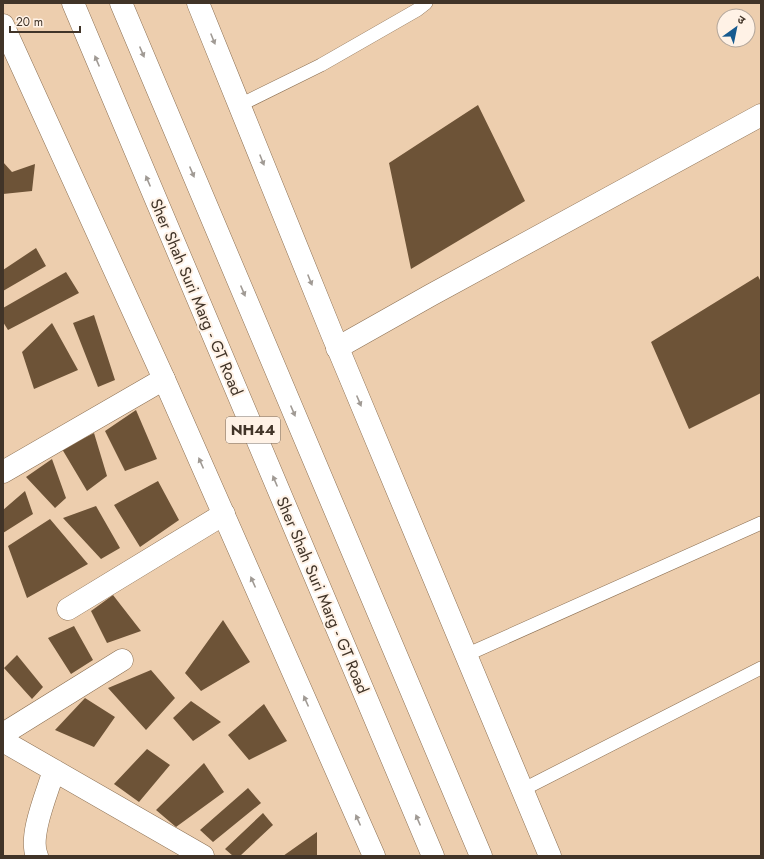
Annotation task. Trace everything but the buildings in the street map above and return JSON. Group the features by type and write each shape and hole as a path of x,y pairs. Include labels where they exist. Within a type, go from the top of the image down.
{"main road":[{"name":"Sher Shah Suri Marg - GT Road","path":"73,3 433,856"},
{"name":"NH44","path":"121,3 481,856"},
{"path":"200,3 337,348 550,856"},
{"path":"3,25 164,379 374,856"},
{"path":"337,348 438,291 761,115"},
{"path":"3,472 164,379"},
{"path":"68,609 224,514"},
{"path":"3,734 122,660"},
{"path":"3,741 203,856"},
{"path":"37,856 34,847 35,835 54,770"}],"lane":[{"path":"240,105 321,65 417,10 426,3"},
{"path":"466,655 761,523"},
{"path":"522,790 761,668"}]}
